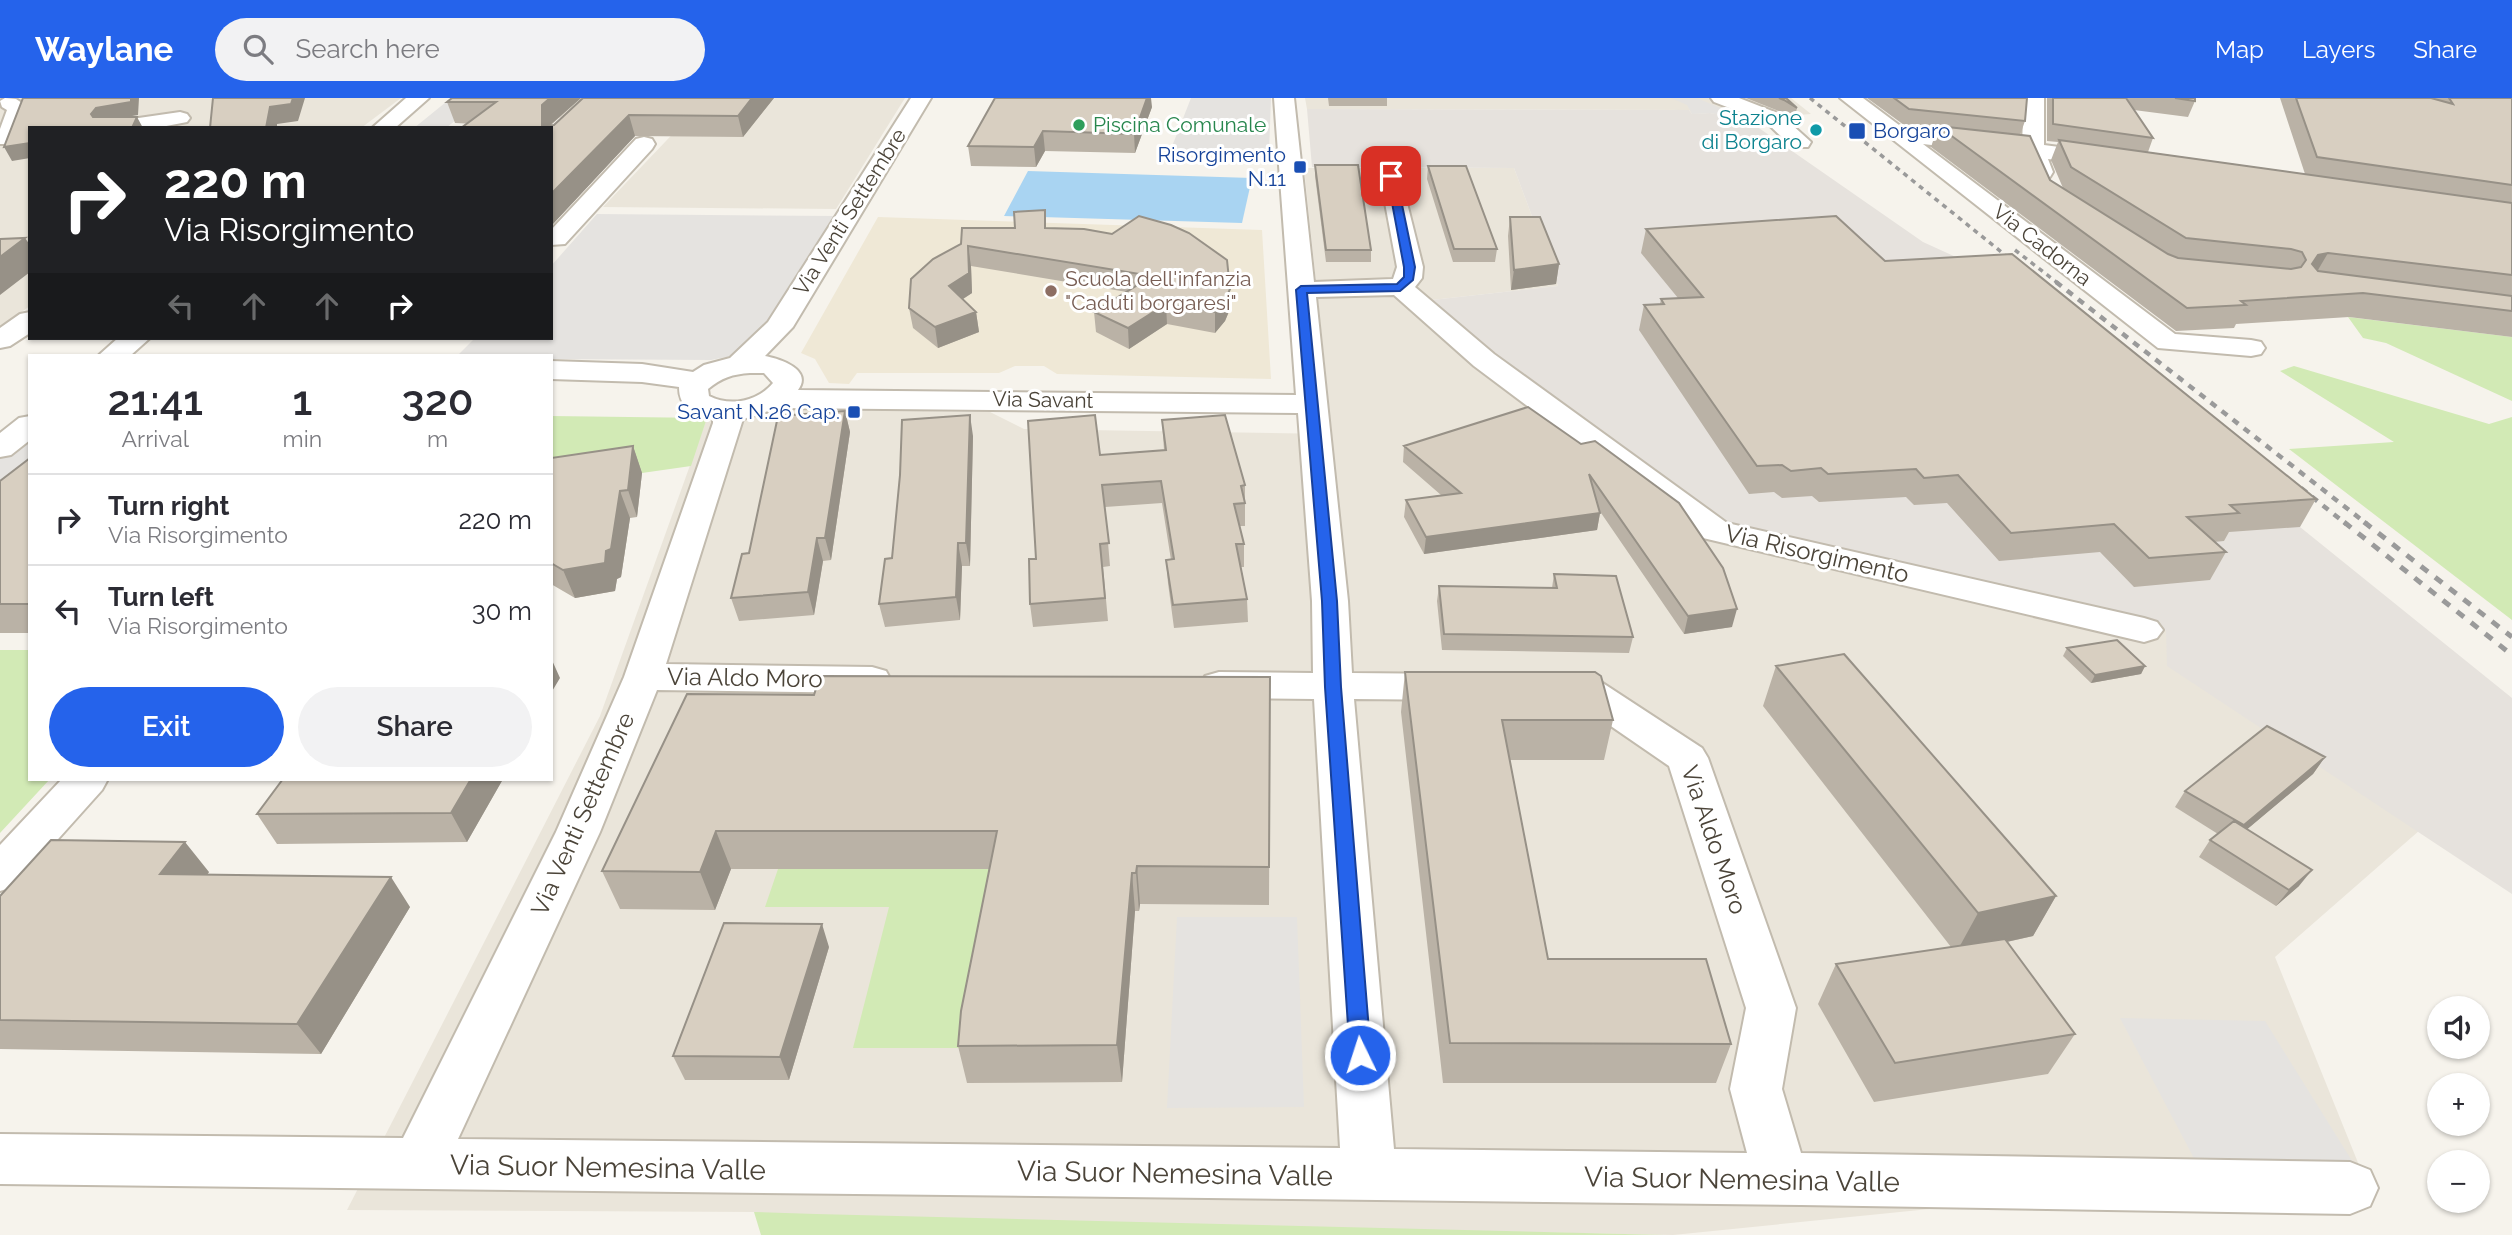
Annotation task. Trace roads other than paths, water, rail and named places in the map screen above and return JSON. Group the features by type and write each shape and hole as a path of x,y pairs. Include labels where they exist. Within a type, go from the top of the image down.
{"street":[{"path":"384,126 419,98"},
{"name":"Via Venti Settembre","path":"740,364 779,327 921,98"},
{"path":"1284,98 1330,601 1333,687 1369,1175"},
{"path":"1721,98 1773,118 1800,142"},
{"name":"Via Cadorna","path":"1850,98 2168,342 2251,348"},
{"path":"2034,98 2033,148 2051,194"},
{"path":"7,102 18,107 10,142"},
{"path":"121,126 179,115"},
{"path":"1897,134 2033,148 2129,162"},
{"path":"553,239 556,239 645,144"},
{"path":"1301,290 1400,287 1409,278 1410,267 1391,176"},
{"name":"Via Risorgimento","path":"1400,287 1484,360 1715,531 2144,630"},
{"path":"0,342 28,323"},
{"name":"Via Venti Settembre","path":"772,366 779,327"},
{"path":"114,354 133,340"},
{"path":"123,354 142,340"},
{"path":"728,410 714,409 695,401 692,388 708,374 740,364 772,366 782,370 788,377 788,384 773,399"},
{"path":"553,370 642,373 698,381"},
{"name":"Via Savant","path":"728,410 744,409 773,399 1312,404"},
{"name":"Via Venti Settembre","path":"418,1165 578,832 643,677 728,422 728,410"},
{"path":"0,440 28,419"},
{"path":"0,450 28,427"},
{"path":"0,450 28,441"},
{"name":"Via Aldo Moro","path":"643,677 905,681"},
{"name":"Via Aldo Moro","path":"1181,684 1581,687 1687,758 1771,1008 1756,1089 1781,1179"},
{"path":"0,874 85,781"},
{"name":"Via Suor Nemesina Valle","path":"0,1159 2350,1188"}],"water":[{"path":"1028,171 1252,178 1242,223 1004,216"}],"railway":[{"path":"1810,98 2020,267"},
{"path":"2015,250 2059,284"},
{"path":"2056,282 2367,524"},
{"path":"2301,488 2346,524"},
{"path":"2344,522 2512,655"},
{"path":"2364,522 2512,637"}],"place":[{"name":"Piscina Comunale","path":"1079,125"},
{"name":"Stazione di Borgaro","path":"1816,130"},
{"name":"Borgaro","path":"1857,131"},
{"name":"Risorgimento N.11","path":"1300,167"},
{"name":"Scuola dell'infanzia \"Caduti borgaresi\"","path":"1051,291"},
{"name":"Savant N.26 Cap.","path":"854,412"}]}
